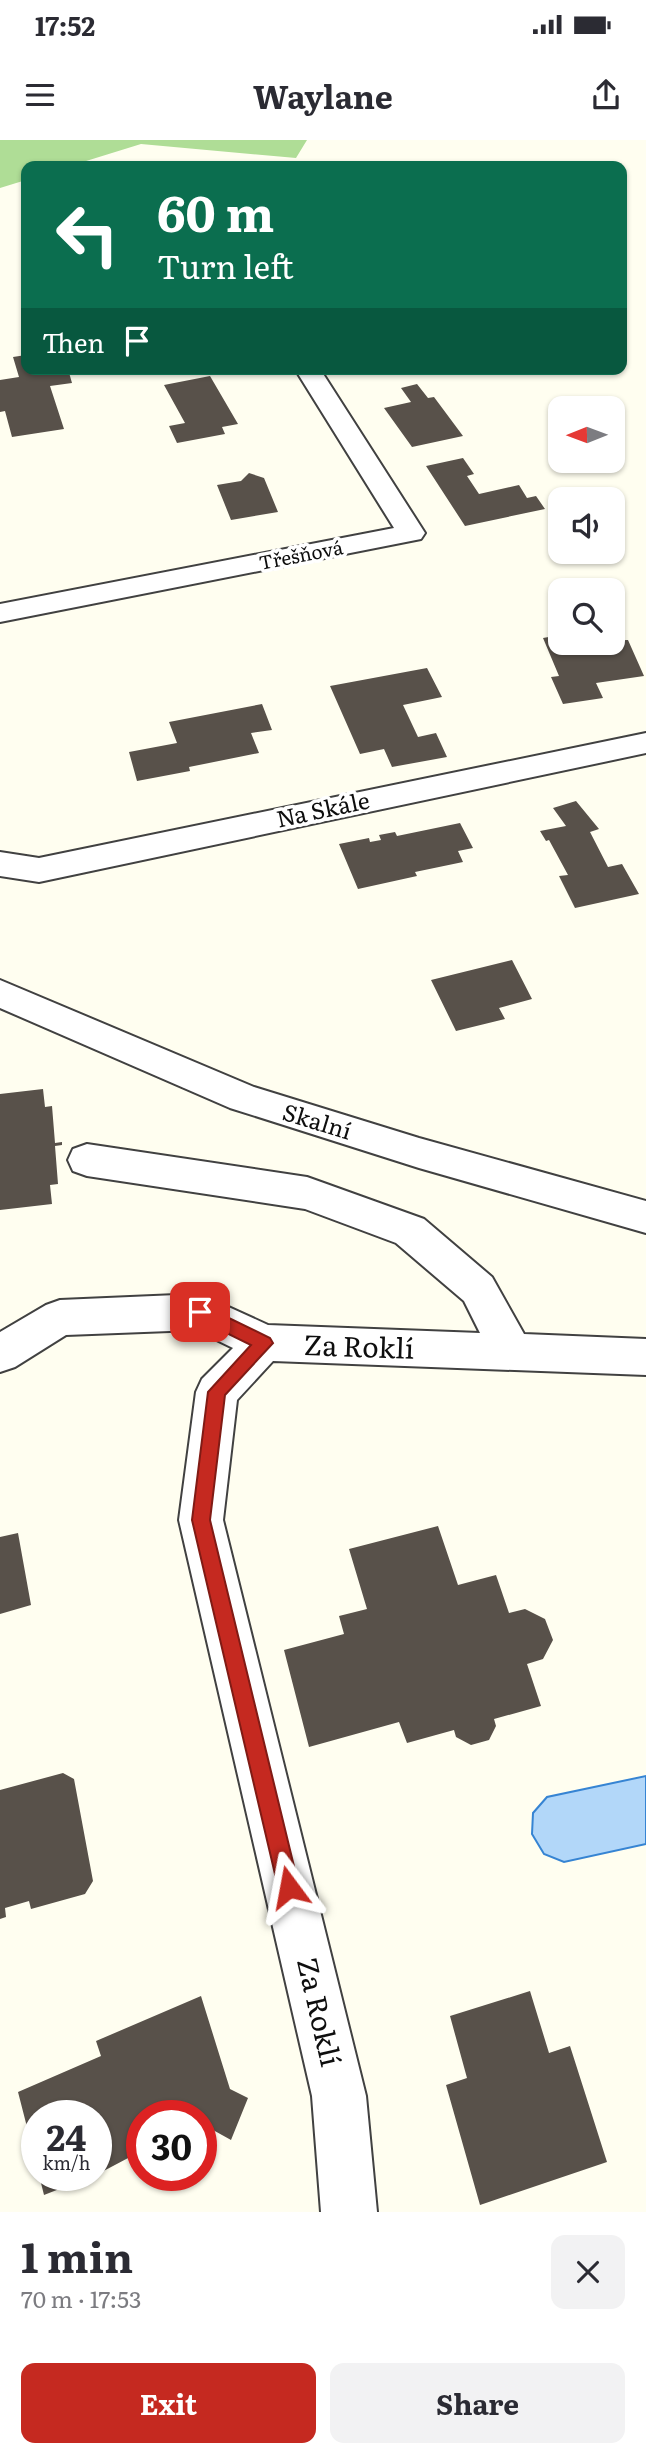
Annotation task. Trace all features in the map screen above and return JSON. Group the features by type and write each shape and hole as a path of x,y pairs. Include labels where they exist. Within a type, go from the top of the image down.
{"street":[{"name":"Třešňová","path":"0,612 411,533 311,375"},
{"name":"Na Skále","path":"0,864 38,870 646,743"},
{"name":"Skalní","path":"0,993 243,1098 419,1153 646,1217"},
{"path":"87,1160 307,1193 410,1231 478,1289 512,1352"},
{"path":"0,1354 60,1318 200,1312 264,1343"},
{"name":"Za Roklí","path":"349,2212 339,2096 201,1520 217,1392 264,1343 646,1357"}],"green space":[{"path":"0,140 307,140 296,158 141,144 86,161 21,161 21,182 0,188"}],"water":[{"path":"646,1776 646,1844 564,1862 544,1854 532,1834 533,1813 547,1797"}],"building":[{"path":"21,356 21,375 70,375 72,383 50,386 64,429 12,437 5,411 0,412 0,380 19,377 13,357"},
{"path":"210,376 238,424 222,427 225,434 177,443 169,426 185,423 164,385"},
{"path":"417,384 428,398 434,397 463,436 412,447 384,408 411,402 401,388"},
{"path":"463,458 474,474 467,476 479,494 519,485 527,498 536,496 545,509 465,526 426,466"},
{"path":"249,473 264,478 278,512 231,520 217,485 241,481"},
{"path":"548,637 548,650 543,638"},
{"path":"625,640 628,640 644,676 596,683 603,698 563,704 551,677 559,676 550,655 625,655"},
{"path":"427,668 442,697 403,705 418,737 436,733 447,757 392,767 384,749 360,754 330,686"},
{"path":"262,704 272,730 251,733 259,753 189,767 190,771 137,781 129,752 177,743 169,722"},
{"path":"576,801 599,829 590,832 608,867 622,864 639,894 575,908 559,876 568,875 549,840 546,841 540,831 566,826 553,808"},
{"path":"460,823 473,848 458,851 463,862 415,872 417,876 358,889 339,844 369,838 370,842 381,840 379,835 395,832 397,836"},
{"path":"512,960 532,999 499,1008 505,1019 456,1031 431,980"},
{"path":"43,1089 45,1107 52,1106 55,1143 62,1142 62,1145 55,1146 58,1184 50,1185 52,1204 0,1210 0,1094"},
{"path":"438,1526 458,1585 496,1575 509,1613 525,1609 545,1619 553,1640 543,1659 527,1664 541,1706 494,1719 496,1726 489,1740 471,1745 456,1737 454,1730 407,1743 399,1722 309,1747 284,1650 344,1634 339,1616 367,1609 349,1549"},
{"path":"18,1533 31,1605 0,1614 0,1537"},
{"path":"63,1773 74,1779 93,1881 85,1894 31,1909 29,1901 5,1908 6,1917 0,1919 0,1790"},
{"path":"530,1991 549,2053 570,2046 607,2162 480,2205 446,2085 467,2078 450,2016"},
{"path":"201,1996 230,2089 248,2098 231,2140 217,2132 217,2100 126,2100 126,2159 112,2167 112,2100 21,2100 21,2104 18,2092 101,2056 96,2041"}],"route":[{"path":"200,1312 264,1343 217,1392 201,1520 289,1887"}]}
